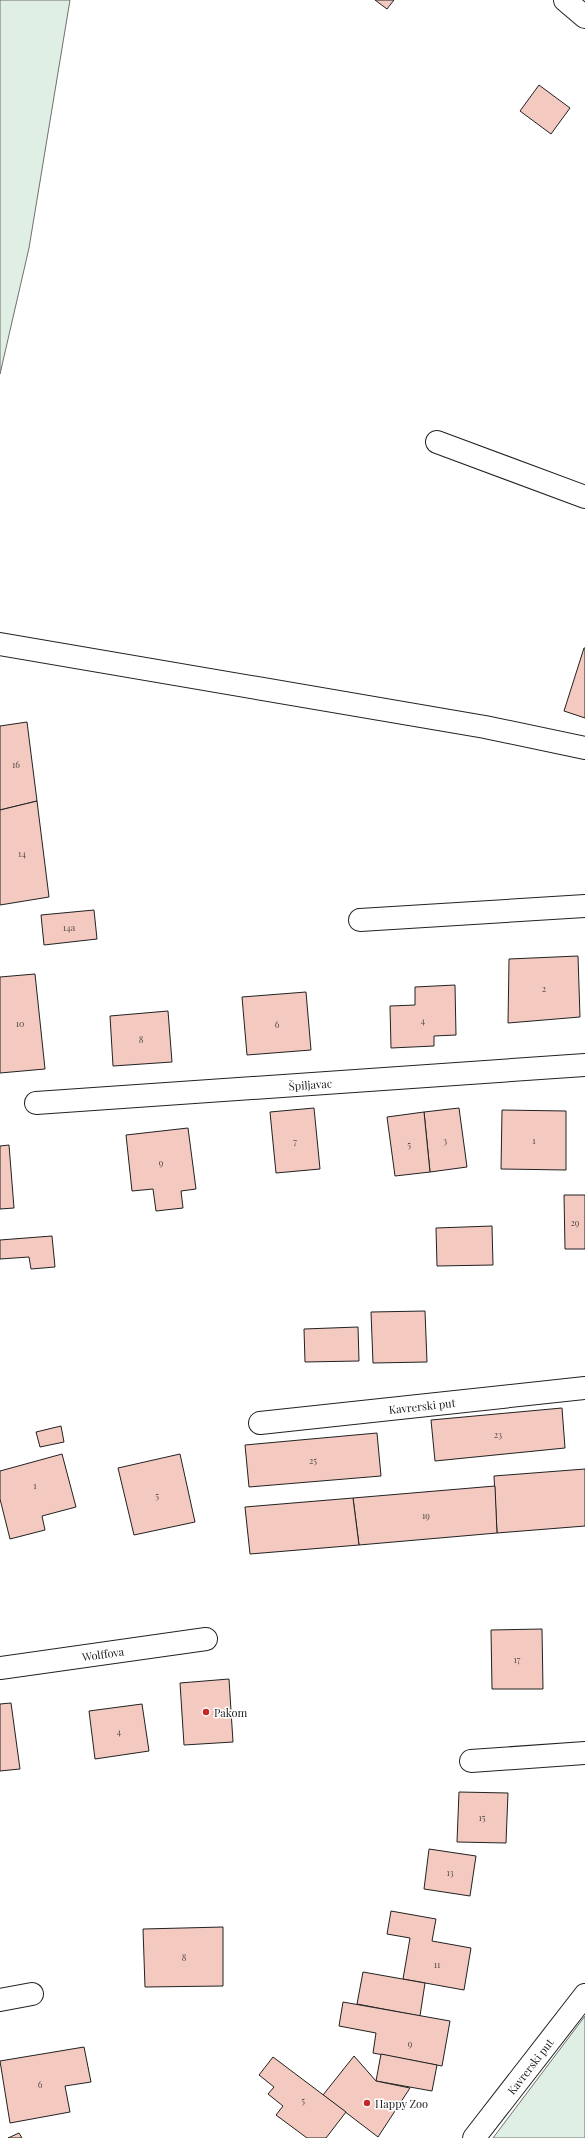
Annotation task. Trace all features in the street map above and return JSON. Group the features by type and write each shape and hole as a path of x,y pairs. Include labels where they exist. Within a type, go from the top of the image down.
{"street":[{"path":"565,0 585,17"},
{"path":"437,442 585,498"},
{"path":"0,644 485,727 585,748"},
{"path":"360,920 585,906"},
{"name":"Špiljavac","path":"36,1103 585,1065"},
{"name":"Kavrerski put","path":"260,1423 585,1388"},
{"name":"Wolffova","path":"0,1668 206,1638"},
{"path":"471,1761 585,1754"},
{"path":"0,2000 32,1994"},
{"name":"Kavrerski put","path":"474,2138 585,1994"}],"green space":[{"path":"0,0 70,0 29,248 0,374"},
{"path":"585,2016 585,2138 493,2138"}],"building":[{"path":"375,0 394,0 387,9"},
{"path":"539,85 570,108 551,134 520,111"},
{"path":"585,648 585,718 564,711"},
{"path":"27,722 37,801 0,810 0,726"},
{"path":"37,801 49,897 0,905 0,810"},
{"path":"94,910 97,939 44,945 41,915"},
{"path":"578,956 580,1017 508,1023 509,959"},
{"path":"35,974 45,1069 0,1073 0,977"},
{"path":"455,985 456,1035 434,1036 434,1046 391,1048 390,1006 415,1005 415,987"},
{"path":"306,992 311,1050 247,1055 242,997"},
{"path":"168,1011 172,1062 113,1066 110,1016"},
{"path":"314,1108 320,1169 276,1173 270,1112"},
{"path":"459,1108 467,1167 430,1172 424,1112"},
{"path":"502,1110 566,1111 566,1170 501,1169"},
{"path":"424,1112 430,1172 395,1176 387,1117"},
{"path":"188,1128 196,1189 181,1191 183,1208 156,1211 153,1189 132,1191 126,1135"},
{"path":"9,1145 14,1208 0,1209 0,1146"},
{"path":"564,1195 585,1195 585,1249 565,1249"},
{"path":"492,1226 493,1265 437,1266 436,1228"},
{"path":"52,1236 55,1267 31,1269 29,1257 0,1259 0,1240"},
{"path":"425,1311 427,1362 373,1363 371,1312"},
{"path":"358,1327 359,1361 305,1362 304,1329"},
{"path":"562,1408 565,1448 435,1461 431,1420"},
{"path":"61,1426 64,1442 40,1447 36,1432"},
{"path":"377,1433 381,1476 249,1487 245,1445"},
{"path":"62,1454 76,1507 42,1516 45,1530 10,1539 0,1499 0,1471"},
{"path":"180,1454 195,1522 134,1535 118,1468"},
{"path":"585,1469 585,1526 497,1533 494,1476"},
{"path":"495,1486 497,1533 359,1545 353,1498"},
{"path":"353,1498 359,1545 250,1554 245,1507"},
{"path":"542,1629 543,1689 492,1689 491,1630"},
{"name":"Pakom","path":"229,1679 233,1742 184,1745 180,1683"},
{"path":"11,1703 20,1769 0,1771 0,1704"},
{"path":"142,1704 149,1751 95,1759 89,1711"},
{"path":"459,1792 508,1793 506,1843 457,1842"},
{"path":"429,1849 476,1856 470,1896 424,1889"},
{"path":"391,1911 436,1919 432,1941 471,1948 464,1990 403,1979 410,1938 387,1934"},
{"path":"223,1927 223,1986 145,1987 143,1929"},
{"path":"363,1972 425,1983 420,2016 357,2004"},
{"path":"343,2002 450,2021 442,2066 373,2053 376,2033 339,2026"},
{"path":"84,2047 91,2082 65,2086 70,2112 10,2123 0,2061"},
{"path":"381,2054 437,2065 432,2091 376,2081"},
{"name":"Happy Zoo","path":"354,2056 376,2081 410,2088 378,2137 323,2095"},
{"path":"273,2057 346,2112 326,2138 307,2138 276,2115 283,2106 268,2094 274,2087 259,2075"},
{"path":"19,2133 22,2138 8,2138"}],"place":[{"name":"Pakom","path":"206,1712"},
{"name":"Happy Zoo","path":"367,2103"}]}
